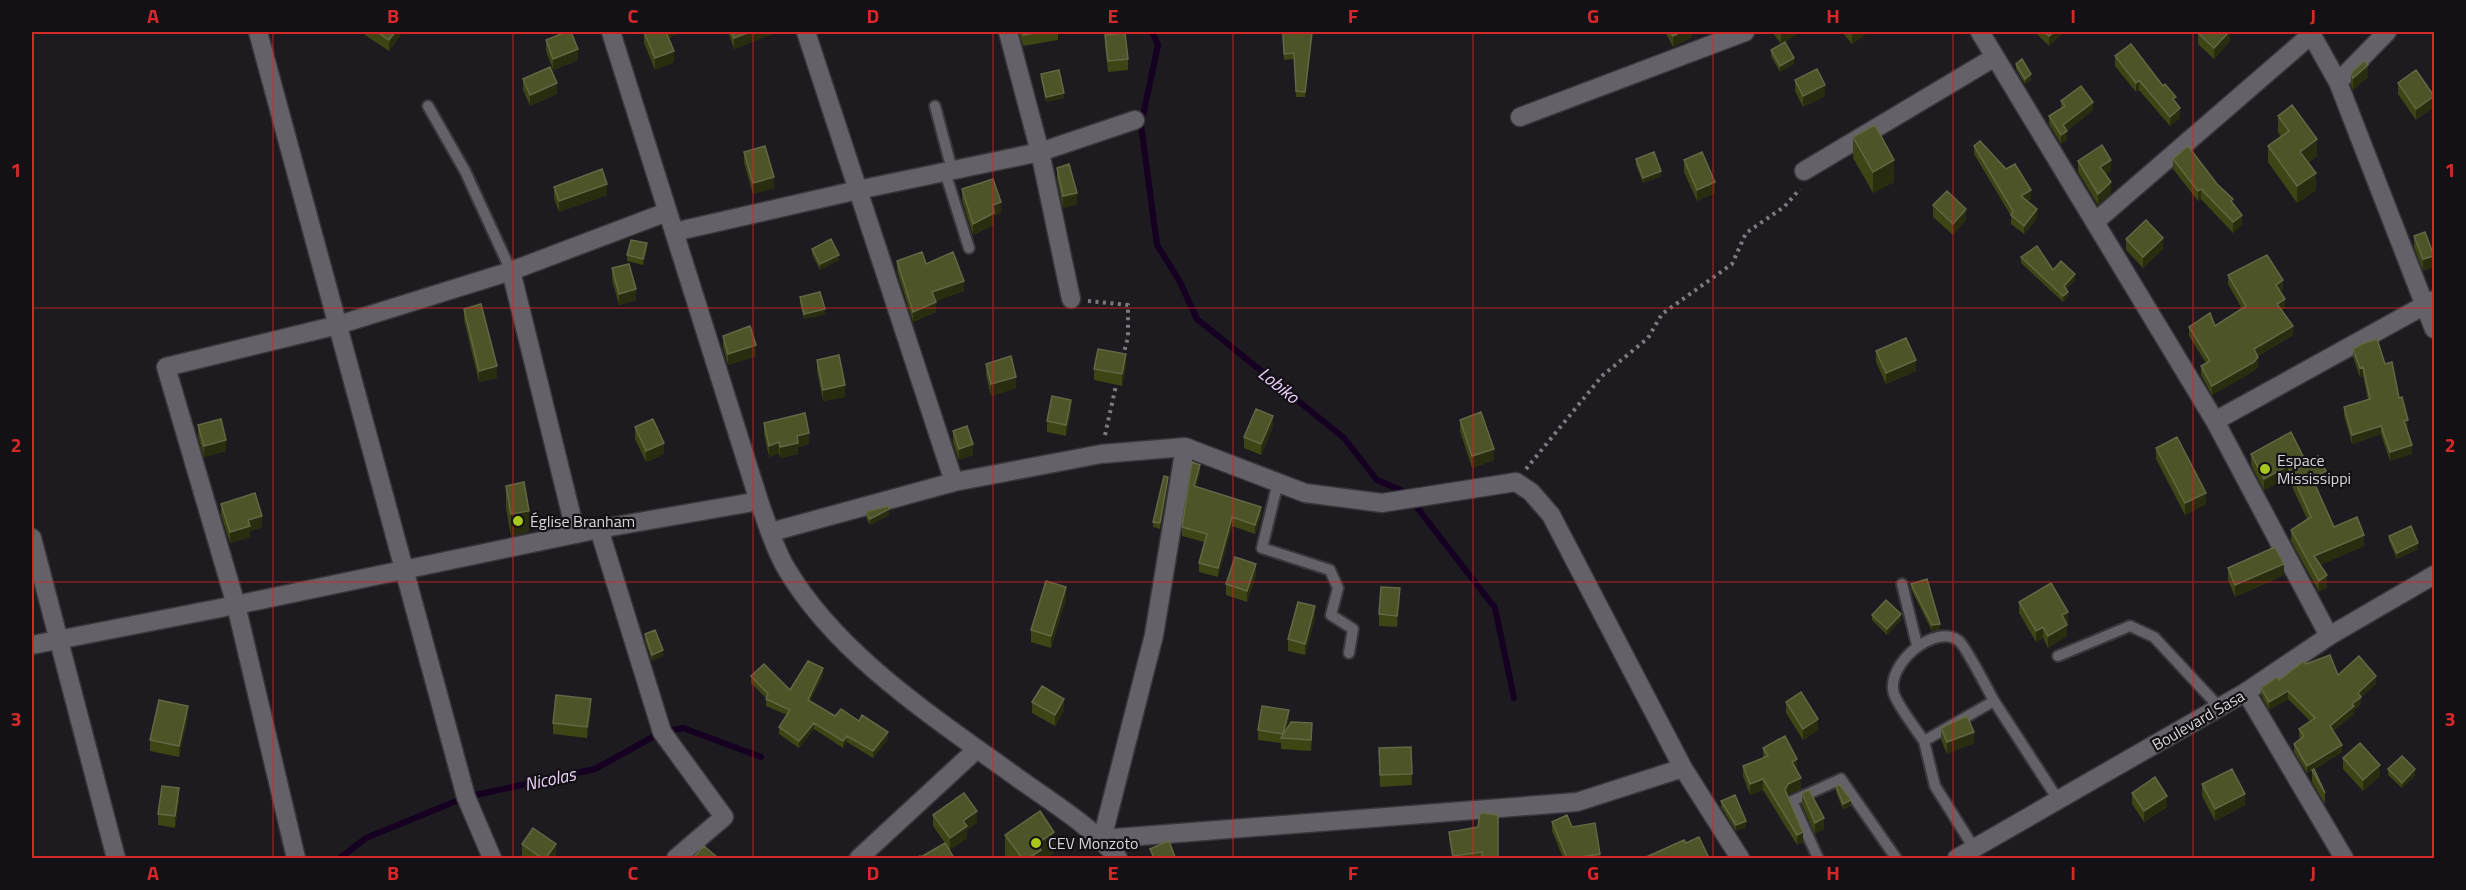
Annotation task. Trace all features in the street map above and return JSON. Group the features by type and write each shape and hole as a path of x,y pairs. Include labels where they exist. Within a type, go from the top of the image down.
{"street":[{"path":"258,32 466,797 492,858"},
{"path":"611,32 759,501 786,568 822,616 861,660 977,749 1102,839 1118,858"},
{"path":"806,32 954,482"},
{"path":"1008,32 1040,152 1071,299"},
{"path":"1520,117 1744,32"},
{"path":"1980,32 2096,221 2215,422 2329,636"},
{"path":"2338,82 2387,32"},
{"path":"2096,221 2311,33 2338,82 2430,302 2434,329"},
{"path":"1804,171 1995,57"},
{"path":"674,232 1040,152 1135,120"},
{"path":"296,858 236,606 166,367 338,324 511,271 667,212"},
{"path":"511,271 576,534"},
{"path":"2215,422 2430,302"},
{"path":"771,532 954,482 1101,454 1185,447 1305,493 1382,504 1516,482 1531,492 1551,515 1683,768 1740,858"},
{"path":"1102,839 1154,634 1185,447"},
{"path":"32,645 236,606 598,529 759,501"},
{"path":"598,529 662,732 724,817 676,858"},
{"path":"32,538 116,858"},
{"name":"Boulevard Sasa","path":"1957,858 2220,708 2329,636 2434,575"},
{"path":"2246,692 2344,858"},
{"path":"859,858 977,749"},
{"path":"1102,839 1577,802 1683,768"}],"lane":[{"path":"428,106 465,171 511,271"},
{"path":"935,106 948,171 969,248"},
{"path":"1278,482 1262,548 1330,570 1338,588 1331,615 1353,629 1349,653"},
{"path":"1902,584 1917,645"},
{"path":"2058,656 2130,626 2154,637 2220,708"},
{"path":"1974,848 1935,786 1924,741 1893,693 1896,668 1917,645 1947,636 1960,641 1994,701 2059,801"},
{"path":"1924,741 1994,701"},
{"path":"1818,858 1792,801 1841,779 1896,858"}],"path":[{"path":"1516,482 1602,376 1648,338 1662,314 1732,264 1746,233 1784,207 1800,190 1804,171"},
{"path":"1071,299 1128,305 1128,337 1123,358"},
{"path":"1101,454 1118,379"}],"building":[{"path":"377,32 395,32 389,40"},
{"path":"571,32 578,49 553,59 546,40"},
{"path":"644,32 666,32 674,51 655,58"},
{"path":"731,32 750,32 734,38"},
{"path":"1023,32 1044,32 1023,35"},
{"path":"1283,32 1312,32 1305,92 1296,91 1294,53 1284,54"},
{"path":"2199,32 2229,32 2214,48"},
{"path":"1125,33 1128,59 1108,61 1105,35"},
{"path":"1785,42 1794,58 1780,66 1771,50"},
{"path":"2131,44 2163,86 2165,84 2176,97 2173,99 2180,108 2170,117 2139,80 2136,83 2115,56"},
{"path":"2022,59 2031,74 2025,79 2016,64"},
{"path":"2364,61 2368,65 2353,78 2351,73"},
{"path":"550,67 557,83 530,95 523,79"},
{"path":"1817,69 1825,85 1803,96 1795,80"},
{"path":"1059,70 1064,93 1046,97 1041,74"},
{"path":"2416,70 2434,96 2416,109 2398,83"},
{"path":"2081,86 2093,102 2063,125 2067,131 2061,135 2049,116 2065,106 2061,101"},
{"path":"2292,105 2317,139 2300,152 2316,173 2297,186 2268,146 2289,131 2278,116"},
{"path":"1875,125 1894,160 1873,172 1853,137"},
{"path":"1980,141 2006,169 2015,164 2031,190 2021,196 2037,209 2024,226 2011,215 2013,211 1974,146"},
{"path":"2102,145 2111,160 2100,167 2111,182 2098,194 2078,161"},
{"path":"765,146 774,177 753,183 744,152"},
{"path":"2188,146 2217,184 2233,199 2231,201 2242,215 2233,222 2201,189 2198,191 2173,159"},
{"path":"1654,152 1661,171 1643,178 1636,159"},
{"path":"1702,152 1715,182 1697,190 1684,160"},
{"path":"1069,164 1077,193 1063,196 1057,168"},
{"path":"602,169 607,184 559,201 554,187"},
{"path":"993,179 1001,202 993,205 994,213 973,224 962,189"},
{"path":"1947,191 1966,209 1953,224 1933,205"},
{"path":"2146,220 2163,238 2143,257 2126,239"},
{"path":"2425,232 2434,256 2423,259 2414,236"},
{"path":"831,239 839,255 820,264 812,249"},
{"path":"631,240 647,243 643,259 627,255"},
{"path":"2037,246 2053,270 2061,261 2075,274 2064,286 2068,292 2063,296 2021,257"},
{"path":"922,252 926,264 953,252 964,281 932,292 936,302 913,312 897,261"},
{"path":"2267,255 2283,280 2276,285 2285,299 2277,304 2293,326 2254,349 2258,357 2254,362 2212,386 2201,366 2210,361 2189,327 2210,313 2215,326 2246,306 2228,275"},
{"path":"629,264 636,289 619,294 612,268"},
{"path":"820,292 825,309 804,314 800,297"},
{"path":"481,304 497,366 479,371 464,309"},
{"path":"750,326 756,345 728,354 723,336"},
{"path":"1906,338 1916,360 1886,373 1876,351"},
{"path":"2377,339 2385,364 2392,362 2399,398 2402,397 2408,420 2404,421 2412,445 2390,452 2381,426 2352,435 2344,407 2370,399 2363,367 2360,368 2353,349"},
{"path":"1098,349 1126,354 1122,374 1094,369"},
{"path":"839,355 845,385 823,390 817,360"},
{"path":"1011,356 1016,377 991,384 986,364"},
{"path":"1052,396 1071,400 1066,425 1047,421"},
{"path":"1256,409 1273,416 1261,444 1244,437"},
{"path":"1481,412 1494,449 1472,456 1460,420"},
{"path":"805,413 809,433 797,436 798,443 780,447 779,442 769,446 764,423"},
{"path":"221,419 226,440 204,446 198,425"},
{"path":"653,419 664,443 646,451 635,427"},
{"path":"967,426 973,444 959,449 953,431"},
{"path":"2291,432 2306,462 2318,456 2326,471 2312,478 2334,527 2357,517 2364,535 2314,556 2327,575 2319,581 2291,530 2311,517 2288,466 2264,479 2251,454"},
{"path":"2177,437 2206,493 2185,503 2156,448"},
{"path":"1192,462 1200,465 1194,486 1261,507 1255,525 1232,517 1218,568 1199,563 1207,534 1182,527"},
{"path":"1164,476 1168,477 1160,523 1153,522"},
{"path":"524,482 529,511 511,514 506,486"},
{"path":"255,493 262,516 248,520 250,526 230,532 221,504"},
{"path":"888,506 889,509 870,519 866,512"},
{"path":"2411,526 2418,543 2397,553 2389,536"},
{"path":"2275,547 2284,564 2235,585 2228,568"},
{"path":"1235,557 1256,564 1247,591 1226,584"},
{"path":"1927,579 1940,624 1932,625 1911,584"},
{"path":"1046,581 1066,587 1051,636 1031,630"},
{"path":"2051,583 2068,612 2062,615 2067,625 2048,636 2043,627 2036,631 2019,602"},
{"path":"1381,587 1400,588 1397,616 1379,614"},
{"path":"1886,600 1901,614 1887,629 1872,615"},
{"path":"1298,602 1315,606 1305,644 1288,639"},
{"path":"655,630 663,650 652,655 645,634"},
{"path":"2330,655 2338,675 2359,656 2376,676 2358,693 2361,697 2352,704 2354,706 2330,726 2342,745 2307,766 2294,744 2304,736 2299,729 2315,718 2288,691 2269,702 2261,688 2277,677 2279,680 2304,661 2306,664"},
{"path":"808,661 823,668 808,700 835,716 841,709 859,721 862,715 888,732 873,751 847,736 843,741 814,723 799,741 779,727 790,710 766,699 768,694 751,676 764,664 790,690"},
{"path":"1042,686 1064,699 1055,715 1032,702"},
{"path":"1801,692 1818,719 1803,729 1786,702"},
{"path":"556,695 591,699 587,727 553,723"},
{"path":"159,700 188,706 179,746 150,740"},
{"path":"1262,706 1289,710 1283,734 1258,730"},
{"path":"1967,716 1974,732 1947,742 1941,728"},
{"path":"1291,722 1312,723 1311,740 1281,738"},
{"path":"1785,736 1797,759 1792,762 1801,778 1788,784 1785,790 1803,832 1797,835 1763,779 1750,784 1743,766 1768,756 1763,748"},
{"path":"2360,743 2380,765 2363,780 2343,758"},
{"path":"1411,747 1412,774 1380,775 1379,748"},
{"path":"2402,756 2415,769 2402,783 2388,769"},
{"path":"2232,769 2245,794 2215,809 2202,784"},
{"path":"2314,769 2325,793 2312,770"},
{"path":"2155,777 2167,796 2144,811 2132,793"},
{"path":"1840,785 1851,800 1843,804 1836,786"},
{"path":"162,786 179,788 175,816 158,814"},
{"path":"1809,790 1824,818 1815,823 1802,793"},
{"path":"964,793 977,811 963,821 967,826 950,838 933,815"},
{"path":"1735,795 1746,821 1736,825 1721,801"},
{"path":"1040,811 1054,832 1037,844 1041,850 1029,858 1022,858 1005,835"},
{"path":"1480,813 1498,815 1498,858 1482,858 1482,852 1453,856 1449,832 1478,827"},
{"path":"1567,815 1572,827 1595,823 1600,854 1567,858 1552,822"},
{"path":"533,828 556,844 546,858 542,858 522,844"},
{"path":"1699,837 1709,858 1644,858 1684,840 1686,843"},
{"path":"1169,841 1175,857 1154,858 1150,849"},
{"path":"945,843 954,858 916,858 921,857"},
{"path":"704,846 718,858 694,857"}],"waterway":[{"name":"Lobiko","path":"1152,32 1158,45 1141,125 1157,245 1179,280 1197,319 1344,438 1377,480 1405,492 1495,608 1514,698"},
{"name":"Nicolas","path":"340,858 366,838 466,797 595,769 662,732 683,728 761,757"}],"place":[{"name":"Espace Mississippi","path":"2265,469"},
{"name":"Église Branham","path":"518,521"},
{"name":"CEV Monzoto","path":"1036,843"}]}
